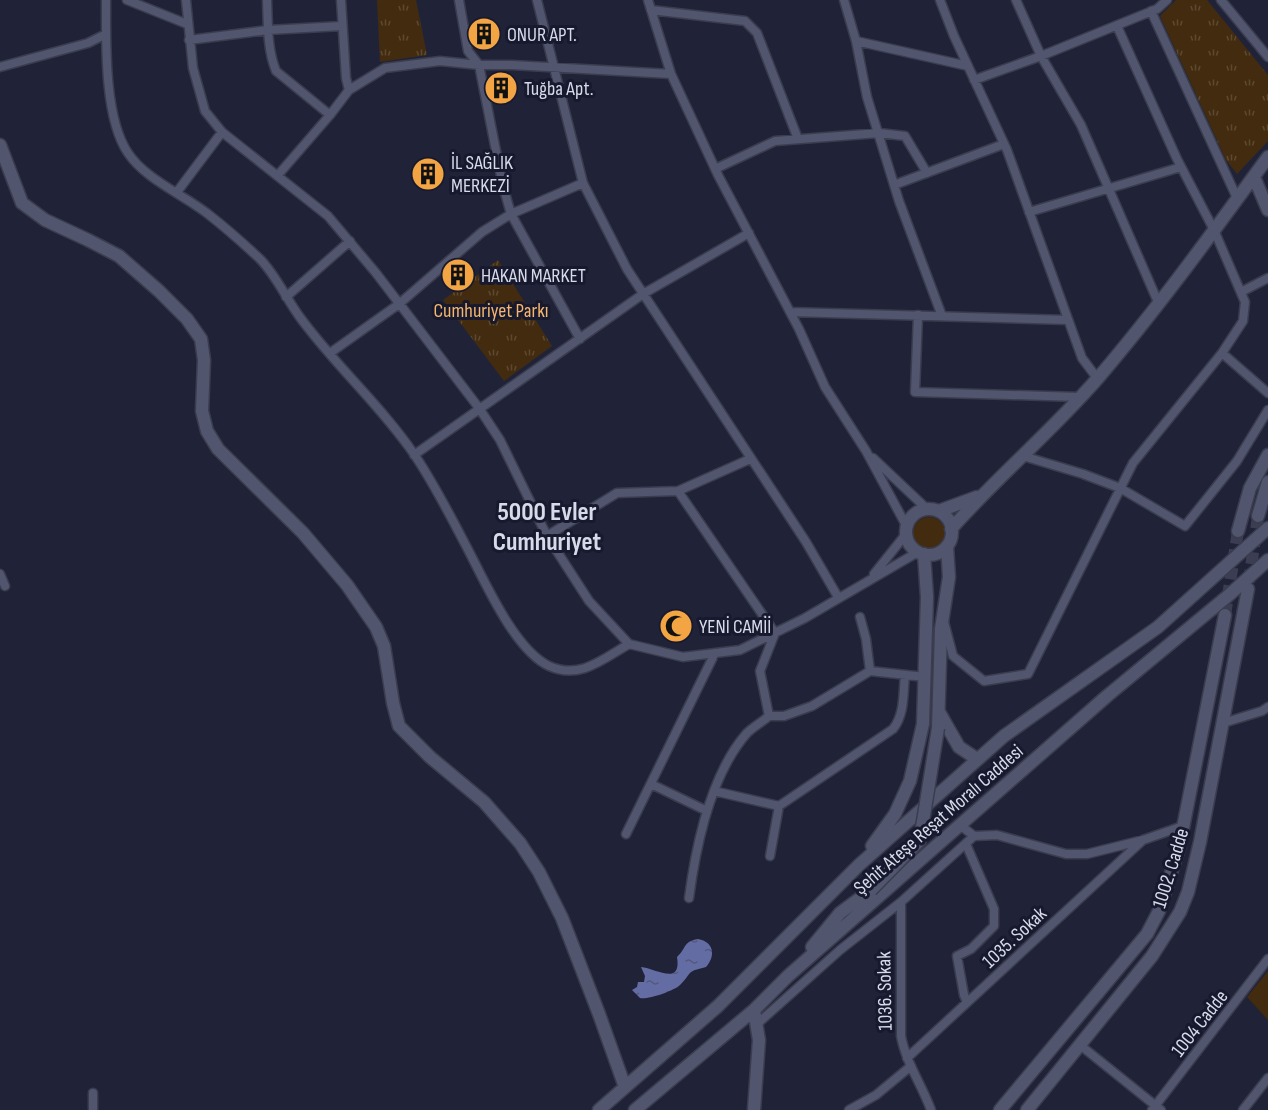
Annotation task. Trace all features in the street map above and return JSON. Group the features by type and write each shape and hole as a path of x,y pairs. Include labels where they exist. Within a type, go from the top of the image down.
{"main road":[{"path":"0,145 22,203 45,220 119,256 187,319 201,339 204,360 202,411 207,431 218,449 303,533 347,585 376,627 384,646 399,726 430,757 484,802 520,843 539,872 562,918 625,1087"},
{"path":"951,529 981,495 1023,456 1097,378 1158,303 1254,177 1266,165"},
{"path":"1254,177 1268,210"},
{"path":"1238,531 1250,488 1268,455"},
{"path":"1258,516 1268,482"},
{"path":"933,510 949,522 950,541 947,546 936,553 921,553 912,547 906,531 914,515 981,495"},
{"path":"598,1110 718,1006 859,865 977,759 1004,736 1158,627 1268,528"},
{"path":"788,976 840,913 871,890 920,840 938,728 943,616 949,577 947,546"},
{"path":"859,865 895,814 910,781 923,724 927,597 921,553"},
{"name":"Şehit Ateşe Reşat Moralı Caddesi","path":"635,1110 754,1010 788,976 1107,696 1268,560"},
{"name":"1002. Cadde","path":"1027,1110 1152,956 1173,923 1188,892 1248,589"},
{"name":"1002. Cadde","path":"1000,1110 1147,934 1159,911 1183,826 1225,615"},
{"path":"938,711 959,747 977,759"},
{"path":"1204,720 1223,723"},
{"path":"1183,826 1202,830"},
{"path":"754,1010 757,1024 758,1062 754,1110"},
{"path":"1064,1033 1080,1045"}],"street":[{"path":"106,0 106,60 117,132 127,152 137,165 208,213 263,261 302,321 381,411 414,455 464,541 491,595 510,626 532,655 549,666 574,672 593,665 628,644"},
{"path":"127,0 187,24"},
{"path":"186,0 189,40 198,92 205,111 222,132 328,216 350,241 479,408 500,440 547,536 589,601 628,644 683,657 740,650 921,553"},
{"path":"267,0 272,62 276,71 330,116"},
{"path":"341,0 346,78 349,90"},
{"path":"459,0 468,51 479,65 503,186 512,214 580,339"},
{"path":"537,0 583,183 627,269 806,542 838,597"},
{"path":"648,0 671,74 715,169 790,312 825,387 866,451 906,531 870,579"},
{"path":"844,0 856,41 867,97 894,185 942,316"},
{"path":"940,0 1004,144 1082,358 1097,378"},
{"path":"1016,0 1041,56 1081,125 1158,303"},
{"path":"974,80 1117,26 1151,11 1167,0"},
{"path":"1221,0 1268,57"},
{"path":"651,10 745,21 757,33 798,139"},
{"path":"1151,11 1238,198"},
{"path":"189,40 268,30 342,26"},
{"path":"943,616 953,656 984,681 1028,674 1133,463 1222,353 1243,321 1245,302 1241,292 1117,26"},
{"path":"0,67 88,43 106,34"},
{"path":"856,41 968,66"},
{"path":"278,175 330,116 349,90 385,68 440,61 479,65 671,74"},
{"path":"177,192 222,132"},
{"path":"715,169 776,141 879,133 905,136 927,172"},
{"path":"894,185 1004,144"},
{"path":"1029,212 1181,167"},
{"path":"330,353 399,304 482,232 512,214 583,183"},
{"path":"414,455 643,294 749,233"},
{"path":"286,297 350,241"},
{"path":"1241,292 1268,278"},
{"path":"790,312 1068,320"},
{"path":"918,315 915,392 1079,397"},
{"path":"1222,353 1268,393"},
{"path":"1023,456 1120,488 1185,526 1237,461 1268,410"},
{"path":"866,451 933,510"},
{"path":"547,536 617,494 678,491 750,459"},
{"path":"678,491 775,633"},
{"path":"0,574 5,586"},
{"path":"860,617 866,639 870,671"},
{"path":"769,716 760,671 775,633"},
{"path":"626,834 715,653"},
{"path":"689,898 705,810 731,756 747,732 769,716 784,716 812,706 870,671 925,677"},
{"path":"770,856 779,806 893,729 902,711 905,675"},
{"path":"1223,723 1268,707"},
{"path":"651,784 705,810"},
{"path":"714,791 779,806"},
{"path":"960,825 974,836 997,835 1066,854 1087,854 1143,840 1183,826"},
{"path":"757,1024 840,950 901,902 974,836"},
{"name":"1035. Sokak","path":"849,1110 876,1095 967,1002 1143,840"},
{"path":"966,844 994,909 994,926 970,950 957,956 967,1002"},
{"name":"1036. Sokak","path":"901,902 901,1036 909,1062 931,1110"},
{"name":"1004 Cadde","path":"1156,1109 1268,959"},
{"path":"1080,1045 1156,1109"},
{"path":"1243,1110 1268,1078"},
{"path":"93,1093 93,1110"}],"green space":[{"path":"377,0 416,0 427,55 380,62"},
{"path":"1176,0 1207,0 1268,75 1268,141 1237,174 1226,160 1160,16"},
{"name":"Cumhuriyet Parkı","path":"498,260 552,346 504,381 443,300"},
{"path":"929,517 940,522 945,533 940,544 929,549 918,544 913,533 918,522"},
{"path":"1268,971 1268,1020 1247,997"}],"water":[{"path":"698,939 707,943 712,950 706,967 692,971 677,987 648,998 640,998 632,990 637,987 638,982 644,982 645,976 641,967 671,974 677,966 677,957 685,946"}],"tunnel":[{"path":"1249,582 1258,516"},
{"path":"1225,615 1238,531"}],"place":[{"name":"ONUR APT.","path":"484,34"},
{"name":"Tuğba Apt.","path":"501,88"},
{"name":"İL SAĞLIK MERKEZİ","path":"428,174"},
{"name":"HAKAN MARKET","path":"458,275"},
{"name":"YENİ CAMİİ","path":"676,626"}],"district":[{"name":"5000 Evler Cumhuriyet","path":"547,526"}]}
